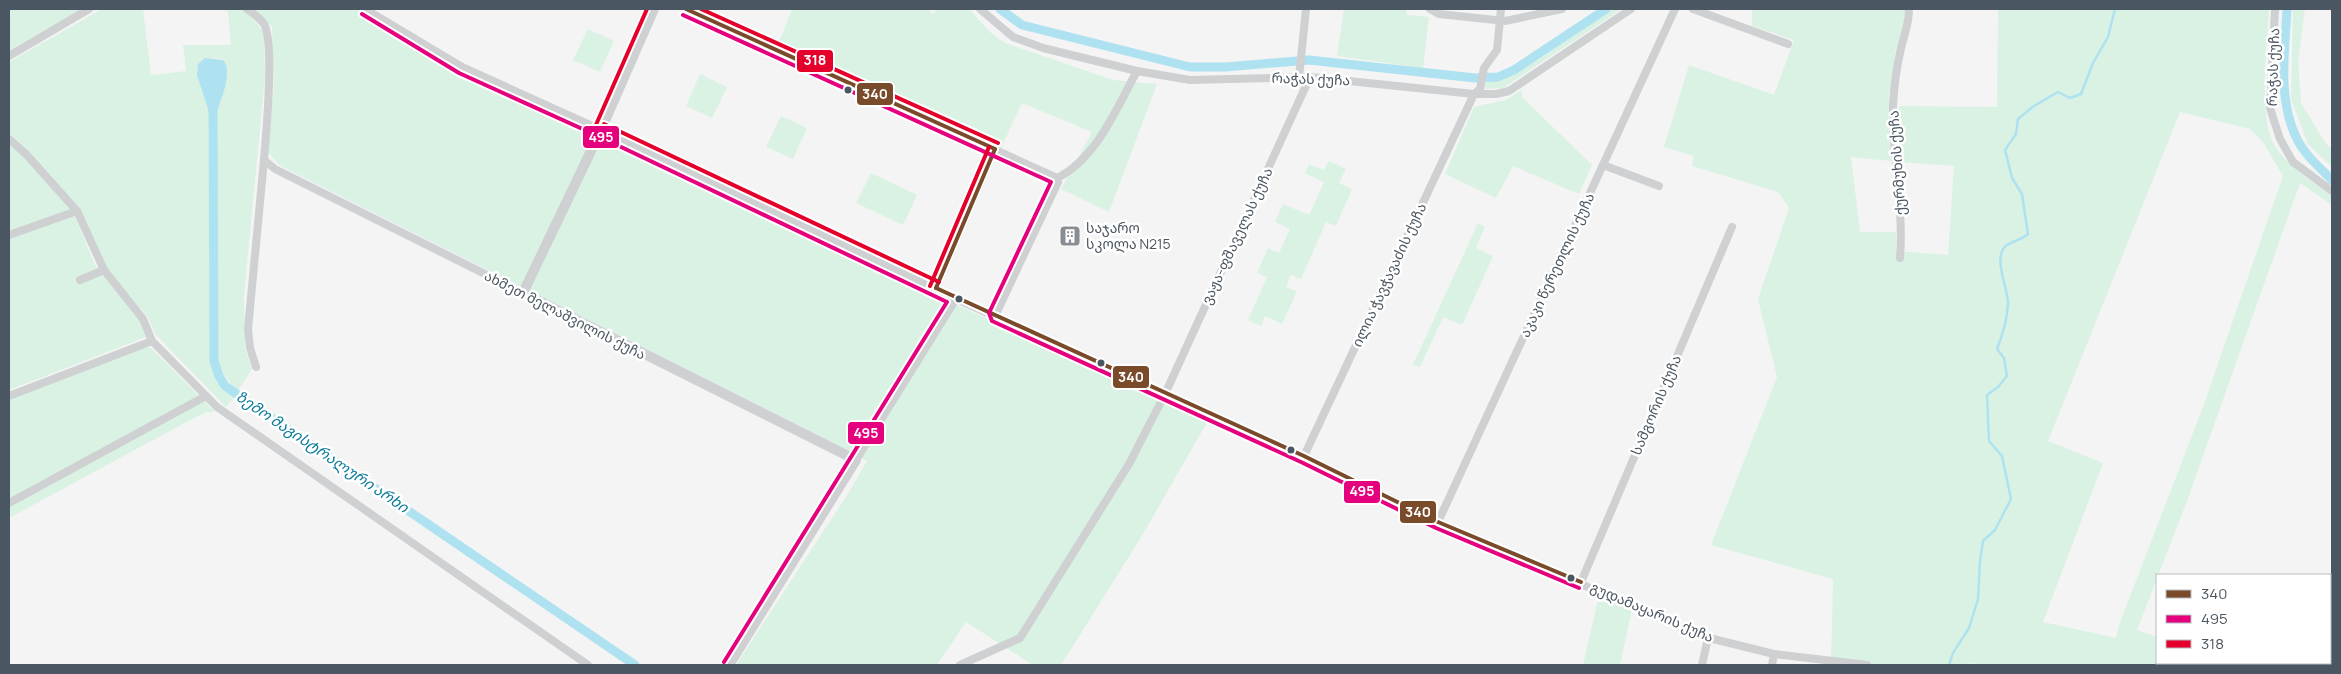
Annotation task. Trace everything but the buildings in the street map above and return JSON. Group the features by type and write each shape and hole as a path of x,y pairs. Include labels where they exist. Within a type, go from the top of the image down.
{"street":[{"path":"9,56 89,9"},
{"path":"247,9 261,19 267,32 269,76 264,160 248,329 250,348 256,367"},
{"name":"გუდამაყარის ქუჩა","path":"364,9 462,67 601,130 956,299 1304,456 1438,522 1708,638 1774,654 1867,665"},
{"path":"523,293 601,130 654,9"},
{"path":"686,9 1057,178"},
{"name":"რაჭას ქუჩა","path":"980,9 1012,37 1043,48 1137,71 1190,80 1310,77 1496,94 1509,91 1631,9"},
{"path":"1299,77 1306,9"},
{"path":"1430,9 1439,14 1500,20 1562,9"},
{"path":"1500,20 1501,9"},
{"name":"აკაკი წერეთლის ქუჩა","path":"1438,522 1675,9"},
{"path":"1693,9 1788,44"},
{"name":"ქურმუხის ქუჩა","path":"1900,258 1902,230 1895,166 1893,104 1900,51 1909,24 1909,9"},
{"name":"რაჭას ქუჩა","path":"2275,9 2270,108 2280,139 2293,162 2332,191"},
{"name":"ილია ჭავჭავაძის ქუჩა","path":"1304,456 1477,91 1484,68 1498,50 1500,20"},
{"path":"1057,178 1075,168 1111,121 1137,71"},
{"name":"ვაჟა-ფშაველას ქუჩა","path":"960,665 1020,638 1129,464 1165,394 1310,77"},
{"path":"9,140 26,154 77,211 104,270 142,319 152,341 217,407 588,665"},
{"path":"936,288 995,150"},
{"name":"ახმეთ მელაშვილის ქუჩა","path":"264,160 275,169 856,460"},
{"path":"1603,165 1659,186"},
{"path":"995,316 1058,182 1057,178"},
{"path":"9,235 77,211"},
{"name":"სამგორის ქუჩა","path":"1581,582 1732,227"},
{"path":"80,280 104,270"},
{"path":"729,665 956,299"},
{"path":"9,396 152,341"},
{"path":"9,503 206,396"},
{"path":"1702,665 1708,638"},
{"path":"1772,665 1774,654"}],"green space":[{"path":"9,9 82,9 9,51"},
{"path":"102,9 143,9 151,75 186,71 183,45 231,45 228,12 222,9 241,9 252,17 264,33 265,77 244,295 245,349 252,369 237,392 220,370 217,350 210,351 212,365 217,377 234,397 226,407 155,334 148,317 105,268 78,206 31,153 9,133 9,62","holes":["205,58 224,59 226,64 197,75 198,64"]},
{"path":"254,9 357,9 458,71 948,301 1209,419 1140,539 1061,665 1033,665 966,622 937,665 736,665 849,492 867,461 279,165 268,152 274,85 272,27"},
{"path":"792,9 928,9 933,14 938,9 969,9 992,34 1005,43 1113,80 1157,84 1109,212 1061,189 1092,132 1022,103 1001,148 778,45"},
{"path":"1344,9 1406,9 1407,15 1429,17 1423,68 1337,56"},
{"path":"1609,9 1622,9 1503,88 1484,89 1486,82 1503,77 1535,62"},
{"path":"1752,9 1905,9 1905,29 1896,51 1889,97 1891,161 1851,157 1860,232 1896,232 1896,251 1948,255 1954,166 1900,162 1899,106 1997,107 1998,9 2269,9 2265,99 2266,118 2270,134 2275,146 2287,161 2301,174 2332,196 2332,205 2300,183 2187,501 2159,574 2156,574 2156,581 2137,630 2156,637 2156,664 2243,665 1976,665 1975,663 1958,665 1831,665 1833,579 1711,545 1777,377 1758,299 1789,208 1778,192 1692,166 1694,156 1664,147 1689,65 1774,95 1794,40 1752,26","holes":["2180,112 2250,129 2263,142 2283,176 2203,407 2119,625 2116,638 2043,622 2103,463 2048,441"]},
{"path":"2293,9 2305,9 2298,62 2301,103 2326,144 2332,149 2332,167 2308,144 2291,99"},
{"path":"588,29 614,41 600,72 573,60"},
{"path":"700,74 727,87 712,118 686,106"},
{"path":"1522,90 1522,97 1592,165 1579,194 1513,166 1496,198 1445,174 1474,107 1506,100"},
{"path":"781,116 807,128 793,159 766,147"},
{"path":"9,144 25,157 73,212 95,265 140,322 146,337 9,390"},
{"path":"1329,161 1346,169 1339,183 1352,189 1336,226 1326,222 1301,279 1291,275 1286,287 1297,291 1282,324 1265,316 1261,326 1248,320 1267,277 1257,273 1268,248 1279,253 1290,229 1275,222 1283,204 1309,215 1324,182 1305,173 1309,164 1324,170"},
{"path":"871,173 917,195 903,225 856,203"},
{"path":"1478,223 1485,227 1476,248 1493,256 1462,325 1443,317 1420,367 1413,365"},
{"path":"145,347 151,348 215,412 207,412 192,419 9,518 9,399"},
{"path":"1599,595 1632,609 1620,665 1583,665"}],"water":[{"path":"205,58 224,60 226,66 227,79 217,112 209,112 197,75 198,64"}],"waterway":[{"path":"1000,9 1022,25 1190,67 1225,67 1309,60 1475,78 1498,77 1514,70 1606,9"},
{"path":"1949,665 1953,653 1969,628 1978,599 1983,541 1995,530 2011,499 2002,456 1989,441 1987,395 1998,387 2007,376 2004,358 1997,349 2007,316 2008,304 2001,265 2002,250 2007,245 2028,234 2022,194 2012,178 2005,150 2016,134 2018,119 2034,106 2058,92 2070,98 2081,94 2093,63 2108,37 2115,9"},
{"path":"2287,9 2284,75 2287,108 2291,124 2304,150 2332,180"},
{"name":"ზემო მაგისტრალური არხი","path":"213,101 214,361 225,386 635,665"}],"transit line":[{"name":"318","path":"595,127 647,9"},
{"name":"340","path":"686,9 995,149"},
{"name":"318","path":"701,9 998,143"},
{"name":"495","path":"362,14 459,73 598,136 947,302 724,662"},
{"name":"495","path":"683,15 1051,182 989,313 992,321 1301,462 1436,528 1579,588"},
{"name":"318","path":"604,124 939,282"},
{"name":"318","path":"930,286 989,147"},
{"name":"340","path":"936,288 995,149"},
{"name":"340","path":"936,288 1304,456 1438,522 1581,582"}],"place":[{"name":"საჯარო სკოლა N215","path":"1070,236"}]}
